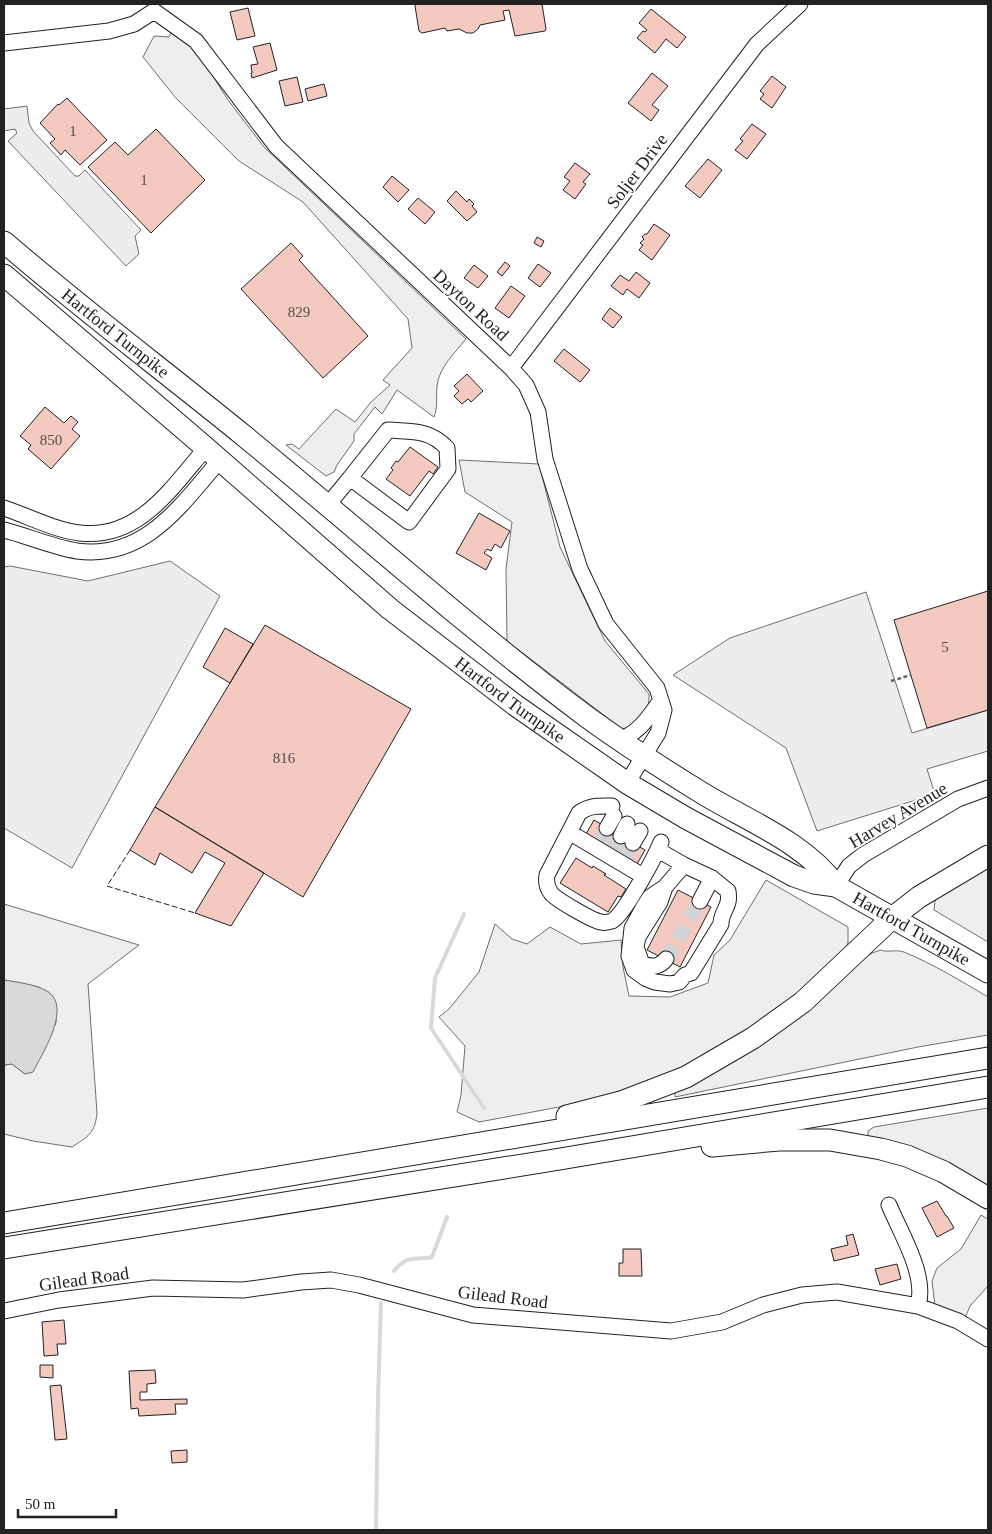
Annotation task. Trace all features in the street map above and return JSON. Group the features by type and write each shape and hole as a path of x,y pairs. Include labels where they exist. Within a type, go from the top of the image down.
{"highway":[{"name":"Hartford Turnpike","path":"4,242 67,296 235,429 483,637 582,713 644,756 701,793 800,850 823,869 836,886"},
{"name":"Hartford Turnpike","path":"4,275 390,608 515,705 627,784 686,818 788,873 814,883 836,886 988,972"},
{"path":"213,454 235,429"},
{"path":"353,1165 462,1135 561,1117 621,1102 686,1077 754,1038 804,1002 892,918 919,897 988,856"},
{"path":"4,1223 988,1058"},
{"path":"4,1248 560,1159 988,1087"},
{"path":"560,1159 778,1140 830,1140 906,1156 944,1172 988,1198"}],"street":[{"name":"Soljer Drive","path":"511,368 757,44 800,4"},
{"name":"Dayton Road","path":"155,7 196,41 276,146 511,368 526,385 538,412 545,459 580,569 606,624 657,688 664,710 658,733 627,784"},
{"path":"4,43 109,31 134,24 155,7"},
{"path":"327,506 388,430 424,432 440,440 447,448 448,469 409,522 350,478"},
{"path":"4,509 80,533 99,533 120,529 139,519 213,454"},
{"path":"8,531 77,551 101,552 126,546 149,535 167,520 213,454"},
{"path":"621,740 634,734 649,718 661,700"},
{"name":"Harvey Avenue","path":"836,886 849,866 863,855 958,800 988,788"},
{"path":"622,826 592,806 585,808 579,813 547,875 547,884 552,896 595,920 603,923 612,921 618,917 659,846 684,865 712,878 728,891 728,904 721,918 721,924 691,973 685,975 679,982 670,984 645,978 634,970 629,956 632,928 650,896 665,887 684,865"},
{"path":"569,832 617,856 643,876"},
{"path":"700,901 712,878"},
{"path":"665,887 660,902 638,937 636,947 642,964 655,967 662,964 666,959"},
{"path":"889,1205 920,1282 918,1306"},
{"name":"Gilead Road","path":"4,1311 58,1300 153,1288 243,1290 331,1280 359,1285 473,1315 671,1331 722,1322 763,1305 802,1295 837,1292 918,1306 958,1321 988,1340"}],"path":[{"path":"891,680 911,675"}],"shaded area":[{"path":"173,29 193,45 228,100 264,147 466,339 448,361 438,379 434,417 397,390 382,414 375,407 354,434 354,441 334,472 326,476 286,445 292,444 299,449 336,409 355,422 371,402 390,385 383,380 412,348 408,319 303,202 239,161 175,97 143,57 154,36 169,37"},
{"path":"27,106 29,123 33,131 75,176 79,176 85,170 141,230 135,236 139,254 126,266 8,141 17,133 15,129 4,131 4,109"},
{"path":"459,460 539,464 560,547 605,641 649,694 648,706 645,712 634,724 622,729 507,641 506,569 512,522 465,492"},
{"path":"170,561 220,596 72,868 4,828 4,567 10,566 88,581"},
{"path":"866,592 912,733 988,710 988,751 927,769 935,794 817,831 786,748 673,675 730,638"},
{"path":"988,867 988,942 934,910 935,901 938,898"},
{"path":"766,880 848,927 848,943 840,957 796,995 728,1045 670,1074 631,1089 586,1102 479,1122 457,1112 461,1095 465,1046 439,1017 449,1009 479,972 495,924 512,939 527,944 550,927 581,944 621,940 623,967 629,996 670,997 708,983 714,955 730,940"},
{"path":"4,904 139,945 88,984 97,1113 93,1130 72,1147 4,1134 4,1065 12,1064 25,1074 56,1023 56,1009 55,1001 39,987 4,980"},
{"path":"881,950 904,952 947,973 988,997 988,1035 918,1047 675,1097 675,1090 872,953"},
{"path":"4,980 29,984 42,989 52,995 56,1003 57,1013 52,1034 33,1072 25,1074 12,1064 4,1065"},
{"path":"988,1108 988,1189 914,1150 868,1136 868,1131 874,1127"},
{"path":"981,1215 988,1219 988,1286 970,1306 965,1318 935,1306 932,1281 937,1268 961,1249"}],"building":[{"path":"416,4 542,4 546,29 545,31 515,36 509,10 503,11 505,20 480,25 473,33 467,33 459,29 447,31 445,28 422,33 419,31"},
{"path":"248,8 255,36 237,40 230,12"},
{"path":"651,9 686,37 677,48 666,39 655,53 637,38 643,31 647,30 639,23"},
{"path":"270,43 277,70 252,78 251,65 258,64 253,47"},
{"path":"652,73 668,86 652,105 659,110 651,121 628,103"},
{"path":"772,76 786,87 772,108 760,99 764,94 760,91"},
{"path":"297,77 303,102 285,106 279,81"},
{"path":"324,84 327,96 308,101 305,89"},
{"path":"67,98 107,140 80,165 65,150 61,155 50,143 55,139 40,123 58,104"},
{"path":"752,124 766,134 747,159 735,150 743,141 740,139"},
{"path":"156,129 205,180 151,233 88,167 115,142 128,155"},
{"path":"708,159 722,170 700,198 685,186"},
{"path":"575,163 590,174 583,182 586,184 575,199 563,190 570,181 564,177"},
{"path":"392,176 409,190 398,202 383,187"},
{"path":"456,191 467,202 469,199 474,204 472,206 477,212 467,221 447,201"},
{"path":"418,198 435,212 425,224 408,209"},
{"path":"654,224 670,235 652,260 639,250 643,245 640,243 644,239 642,237 647,234"},
{"path":"537,237 544,241 541,247 534,243"},
{"path":"291,243 303,256 299,260 368,336 323,378 241,289"},
{"path":"505,262 510,266 502,276 497,272"},
{"path":"538,264 551,273 540,287 528,278"},
{"path":"474,265 488,276 478,288 464,278"},
{"path":"636,272 650,283 639,298 627,289 623,295 611,286 620,275 629,281"},
{"path":"511,286 525,296 509,318 495,308"},
{"path":"610,308 622,317 613,328 602,319"},
{"path":"564,349 590,370 580,382 554,361"},
{"path":"467,374 483,391 471,402 468,399 462,404 454,396 459,391 454,386"},
{"path":"45,407 64,423 71,416 78,422 72,429 80,436 51,469 28,449 31,445 20,436"},
{"path":"410,447 438,467 433,474 429,471 410,496 386,479 393,470 391,468 396,461 398,462"},
{"path":"479,513 510,531 501,548 495,544 491,551 487,549 484,553 492,558 486,570 456,553"},
{"path":"988,591 988,710 927,728 894,620"},
{"path":"265,625 411,709 303,897 155,807"},
{"path":"225,628 253,644 230,683 203,667"},
{"path":"155,807 264,873 231,926 195,913 225,863 205,852 192,873 160,853 155,865 130,850"},
{"path":"594,820 645,850 637,864 586,834"},
{"path":"576,858 606,874 604,875 626,889 621,897 618,896 608,912 560,883"},
{"path":"678,890 711,907 680,967 647,950"},
{"path":"937,1201 954,1228 937,1237 922,1208"},
{"path":"853,1234 859,1255 834,1261 831,1249 848,1245 846,1236"},
{"path":"623,1249 641,1249 642,1276 619,1276 619,1263 623,1263"},
{"path":"897,1264 901,1279 880,1285 875,1269"},
{"path":"64,1320 66,1344 57,1344 58,1355 44,1356 42,1322"},
{"path":"40,1365 53,1365 53,1378 40,1377"},
{"path":"155,1370 156,1383 147,1384 147,1392 140,1392 140,1400 187,1399 187,1404 175,1404 176,1414 139,1416 138,1408 131,1409 129,1371"},
{"path":"61,1385 67,1439 55,1440 50,1386"},
{"path":"187,1450 187,1462 172,1463 171,1451"}],"waterway":[{"path":"464,914 435,978 431,1028 484,1108"},
{"path":"394,1271 407,1260 432,1257 447,1217"},
{"path":"376,1530 381,1303"}],"tunnel":[{"path":"599,842 607,828"},
{"path":"613,850 621,836"},
{"path":"625,857 633,843"},
{"path":"666,959 700,901"}],"fence":[{"path":"130,850 107,886 195,913"}]}
